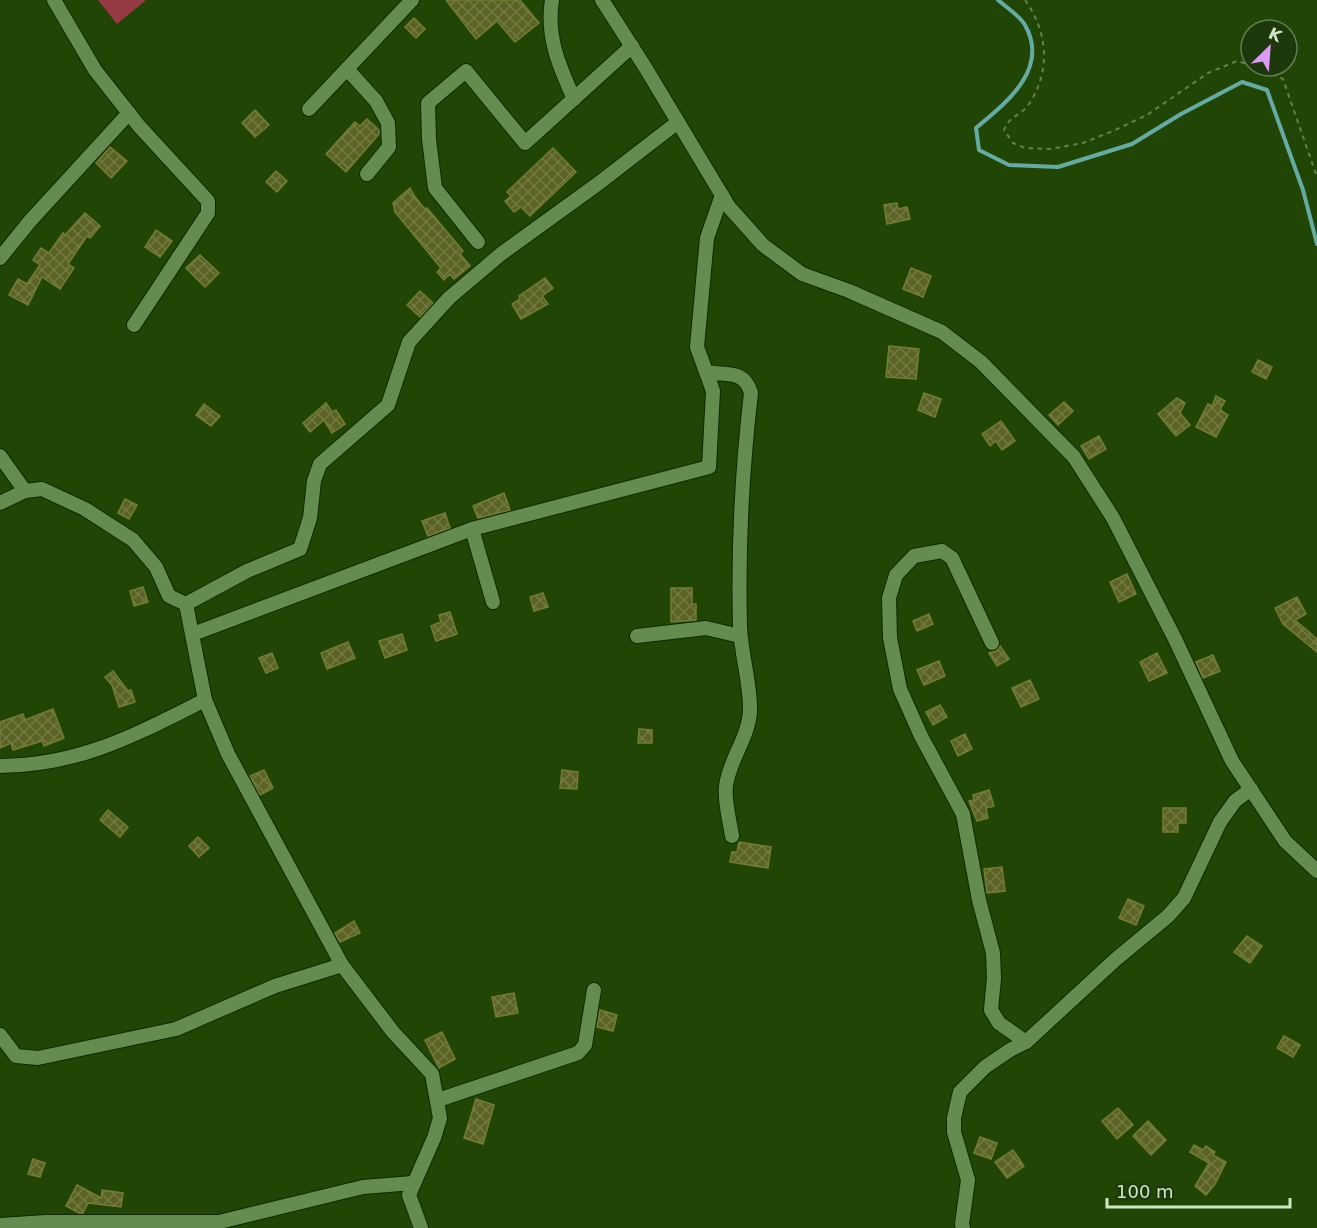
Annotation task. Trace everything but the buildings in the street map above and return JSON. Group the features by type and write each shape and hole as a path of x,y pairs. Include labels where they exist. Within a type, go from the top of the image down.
{"street":[{"path":"54,0 95,70 129,114 208,201 208,213 134,325"},
{"path":"309,109 412,0"},
{"path":"552,0 550,31 558,64 574,99"},
{"path":"602,0 729,207 763,245 802,274 849,291 942,332 981,362 1074,457 1113,518 1175,639 1232,761 1285,841 1317,871"},
{"path":"478,242 435,188 428,103 466,71 525,143 632,46"},
{"path":"347,69 376,101 388,123 389,147 367,174"},
{"path":"0,258 38,212 129,114"},
{"path":"186,604 247,571 300,549 310,519 314,481 320,464 388,405 409,342 449,298 501,254 678,122"},
{"path":"193,634 472,529 709,467 713,391 697,347 707,238 722,195"},
{"path":"706,372 739,375 747,381 751,393 738,581 740,636 750,692 750,716 725,787 732,836"},
{"path":"0,456 26,490"},
{"path":"0,503 26,490 42,489 85,509 133,540 156,567 169,596 186,604"},
{"path":"472,529 493,602"},
{"path":"992,643 952,558 942,551 914,556 896,574 890,598 890,638 900,689 921,736 963,814 979,900 993,953 994,978 991,1010 999,1023 1026,1042"},
{"path":"186,604 205,700 228,754 342,965 393,1032 432,1074 440,1118 434,1138 409,1195 421,1228"},
{"path":"638,636 706,628 740,636"},
{"path":"0,766 79,756 127,739 205,700"},
{"path":"963,1228 968,1180 954,1132 954,1118 960,1092 985,1067 1026,1042 1168,916 1184,898 1220,822 1235,801 1251,789"},
{"path":"0,1035 16,1056 38,1058 176,1029 276,986 342,965"},
{"path":"438,1100 578,1053 585,1045 594,990"},
{"path":"0,1225 46,1222 219,1222 363,1187 413,1184"}],"path":[{"path":"1025,0 1038,24 1044,44 1045,62 1039,86 1028,106 1008,120 1004,130 1013,143 1024,148 1050,149 1083,143 1113,131 1147,115 1208,73 1239,62"},
{"path":"1281,78 1317,177"}],"shaded area":[{"path":"98,0 146,0 117,24"}],"waterway":[{"path":"998,0 1025,25 1031,41 1032,56 1021,84 1000,108 976,128 979,150 1009,165 1058,167 1132,144 1181,114 1242,82 1267,90 1303,190 1317,244"}]}
